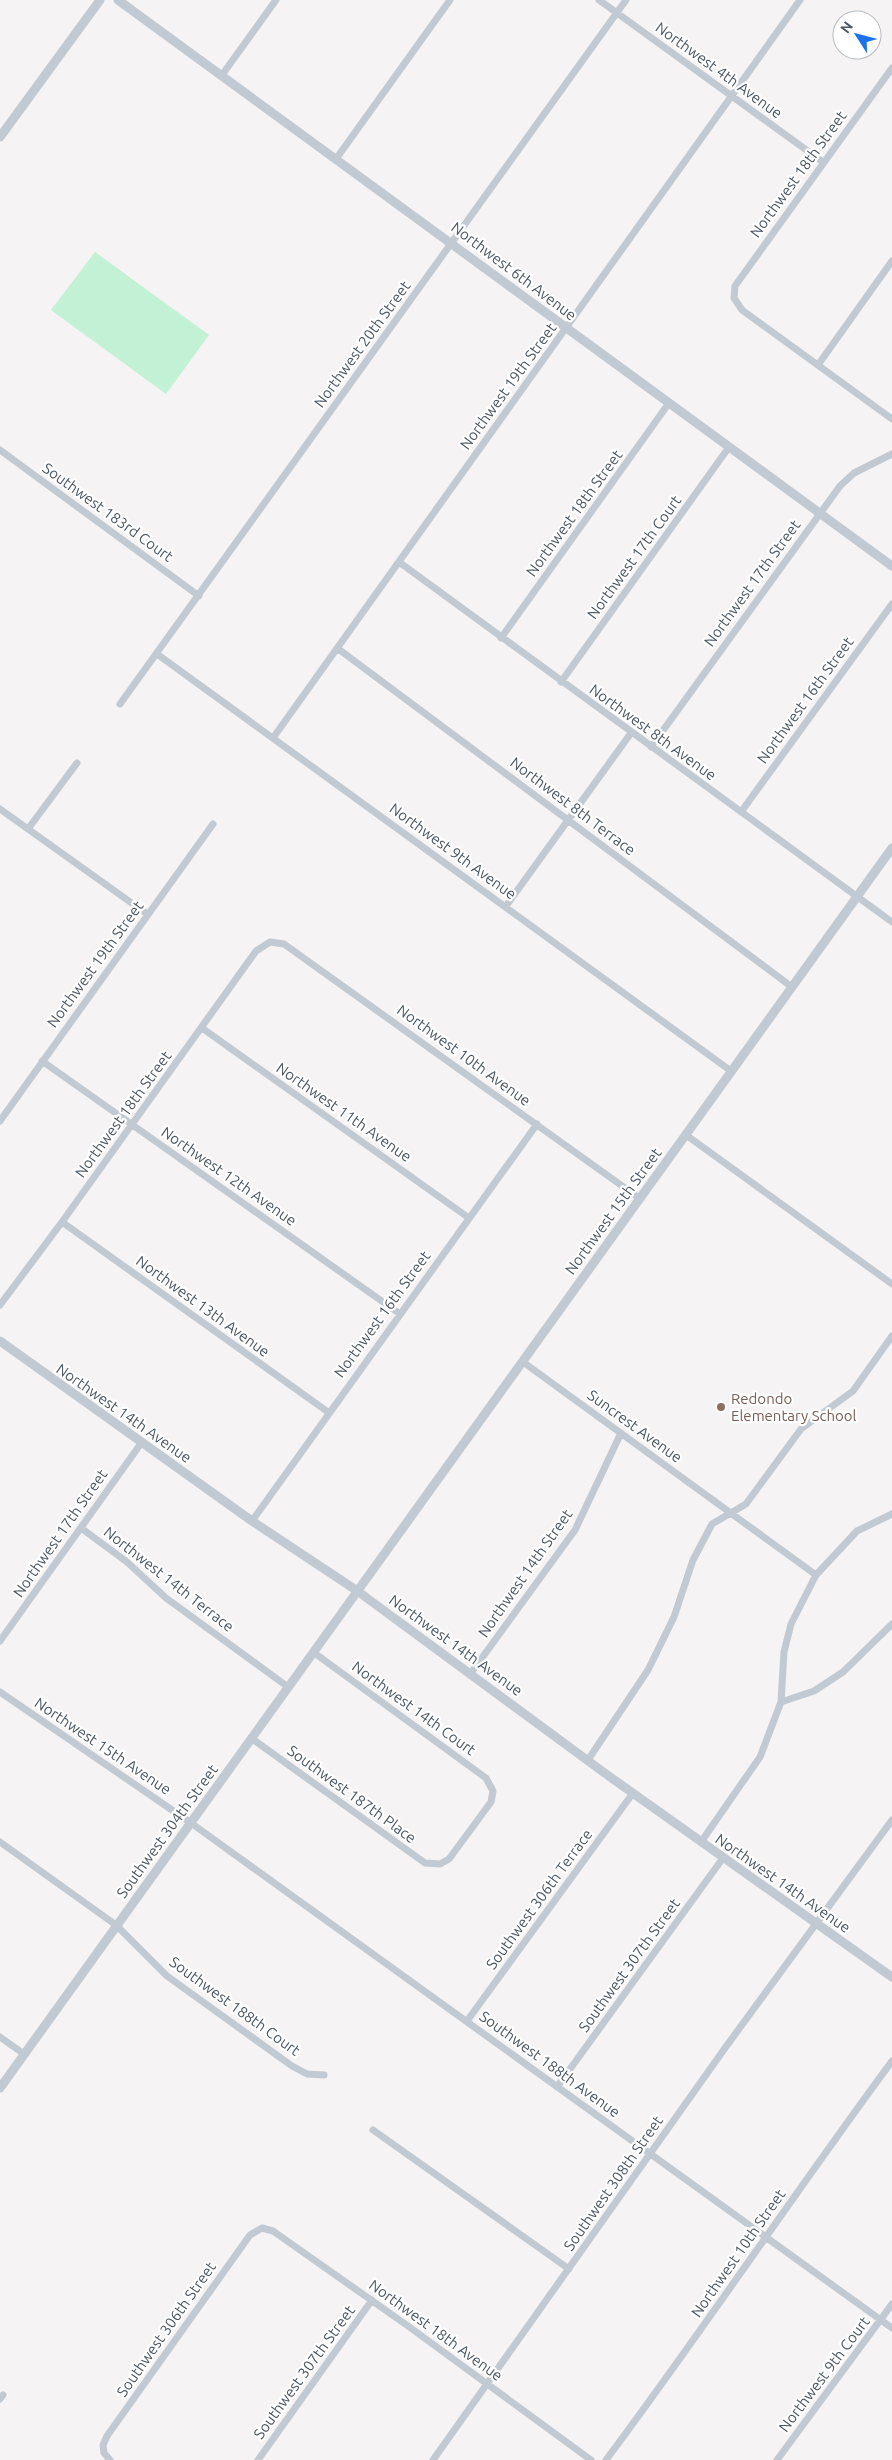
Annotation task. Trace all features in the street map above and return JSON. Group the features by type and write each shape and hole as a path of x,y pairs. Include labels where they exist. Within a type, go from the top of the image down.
{"street":[{"path":"0,137 100,0"},
{"name":"Northwest 6th Avenue","path":"118,0 892,566"},
{"path":"222,75 276,0"},
{"path":"336,159 450,0"},
{"name":"Northwest 4th Avenue","path":"599,0 823,162"},
{"name":"Northwest 20th Street","path":"120,704 158,654 626,0"},
{"name":"Northwest 19th Street","path":"273,738 800,0"},
{"name":"Northwest 18th Street","path":"818,365 742,310 734,298 735,286 892,68"},
{"path":"892,261 818,365 892,419"},
{"name":"Northwest 18th Street","path":"501,638 669,403"},
{"name":"Northwest 17th Court","path":"561,682 729,447"},
{"name":"Southwest 183rd Court","path":"0,450 199,596"},
{"name":"Northwest 17th Street","path":"651,747 820,513 854,473 892,454"},
{"name":"Northwest 8th Avenue","path":"399,562 892,922"},
{"name":"Northwest 16th Street","path":"741,812 892,604"},
{"name":"Northwest 8th Terrace","path":"337,648 792,987"},
{"name":"Northwest 9th Avenue","path":"158,654 731,1070"},
{"path":"506,906 631,733"},
{"path":"28,829 77,763"},
{"path":"0,808 147,914"},
{"name":"Northwest 19th Street","path":"0,1121 213,824"},
{"name":"Northwest 15th Street","path":"356,1590 523,1362 892,848"},
{"name":"Northwest 18th Street","path":"0,1305 62,1222 256,951 270,942"},
{"name":"Northwest 10th Avenue","path":"270,942 284,944 639,1198"},
{"name":"Northwest 11th Avenue","path":"202,1028 469,1218"},
{"name":"Northwest 12th Avenue","path":"42,1061 400,1314"},
{"name":"Northwest 16th Street","path":"252,1521 328,1412 537,1124"},
{"path":"686,1135 892,1284"},
{"name":"Northwest 13th Avenue","path":"62,1222 328,1412"},
{"path":"588,1760 648,1670 674,1617 693,1560 712,1524 746,1504 801,1429 854,1390 892,1336"},
{"name":"Northwest 14th Avenue","path":"0,1341 252,1521 356,1590 471,1672 723,1858 892,1977"},
{"name":"Suncrest Avenue","path":"523,1362 816,1575"},
{"name":"Northwest 14th Street","path":"471,1672 576,1530 621,1433"},
{"name":"Northwest 17th Street","path":"0,1641 142,1442"},
{"path":"702,1842 760,1757 782,1702 784,1652 791,1624 816,1575 857,1531 892,1514"},
{"name":"Northwest 14th Terrace","path":"81,1528 127,1562 166,1598 288,1686"},
{"name":"Southwest 304th Street","path":"0,2088 356,1590"},
{"path":"782,1702 814,1692 843,1672 892,1627"},
{"name":"Northwest 14th Court","path":"313,1652 486,1778 493,1791 490,1802 449,1859 440,1864"},
{"name":"Northwest 15th Avenue","path":"0,1692 191,1823"},
{"name":"Southwest 187th Place","path":"251,1738 425,1864 440,1864"},
{"name":"Southwest 306th Terrace","path":"466,2021 633,1793"},
{"name":"Southwest 308th Street","path":"433,2460 892,1820"},
{"name":"Southwest 188th Avenue","path":"191,1823 651,2154 764,2238 892,2328"},
{"name":"Southwest 188th Court","path":"0,1842 116,1925 167,1976 276,2055 307,2074 324,2075"},
{"name":"Southwest 307th Street","path":"558,2088 723,1858"},
{"path":"0,2037 24,2054"},
{"name":"Northwest 10th Street","path":"606,2460 682,2358 764,2238 892,2060"},
{"path":"373,2130 569,2269"},
{"name":"Northwest 18th Avenue","path":"262,2228 273,2231 372,2300 591,2460"},
{"name":"Southwest 306th Street","path":"110,2460 104,2453 103,2445 107,2436 250,2235 262,2228"},
{"name":"Southwest 307th Street","path":"258,2460 372,2300"},
{"name":"Northwest 9th Court","path":"778,2460 892,2304"}],"green space":[{"path":"95,252 209,335 166,394 51,310"}],"place":[{"name":"Redondo Elementary School","path":"721,1407"}]}
